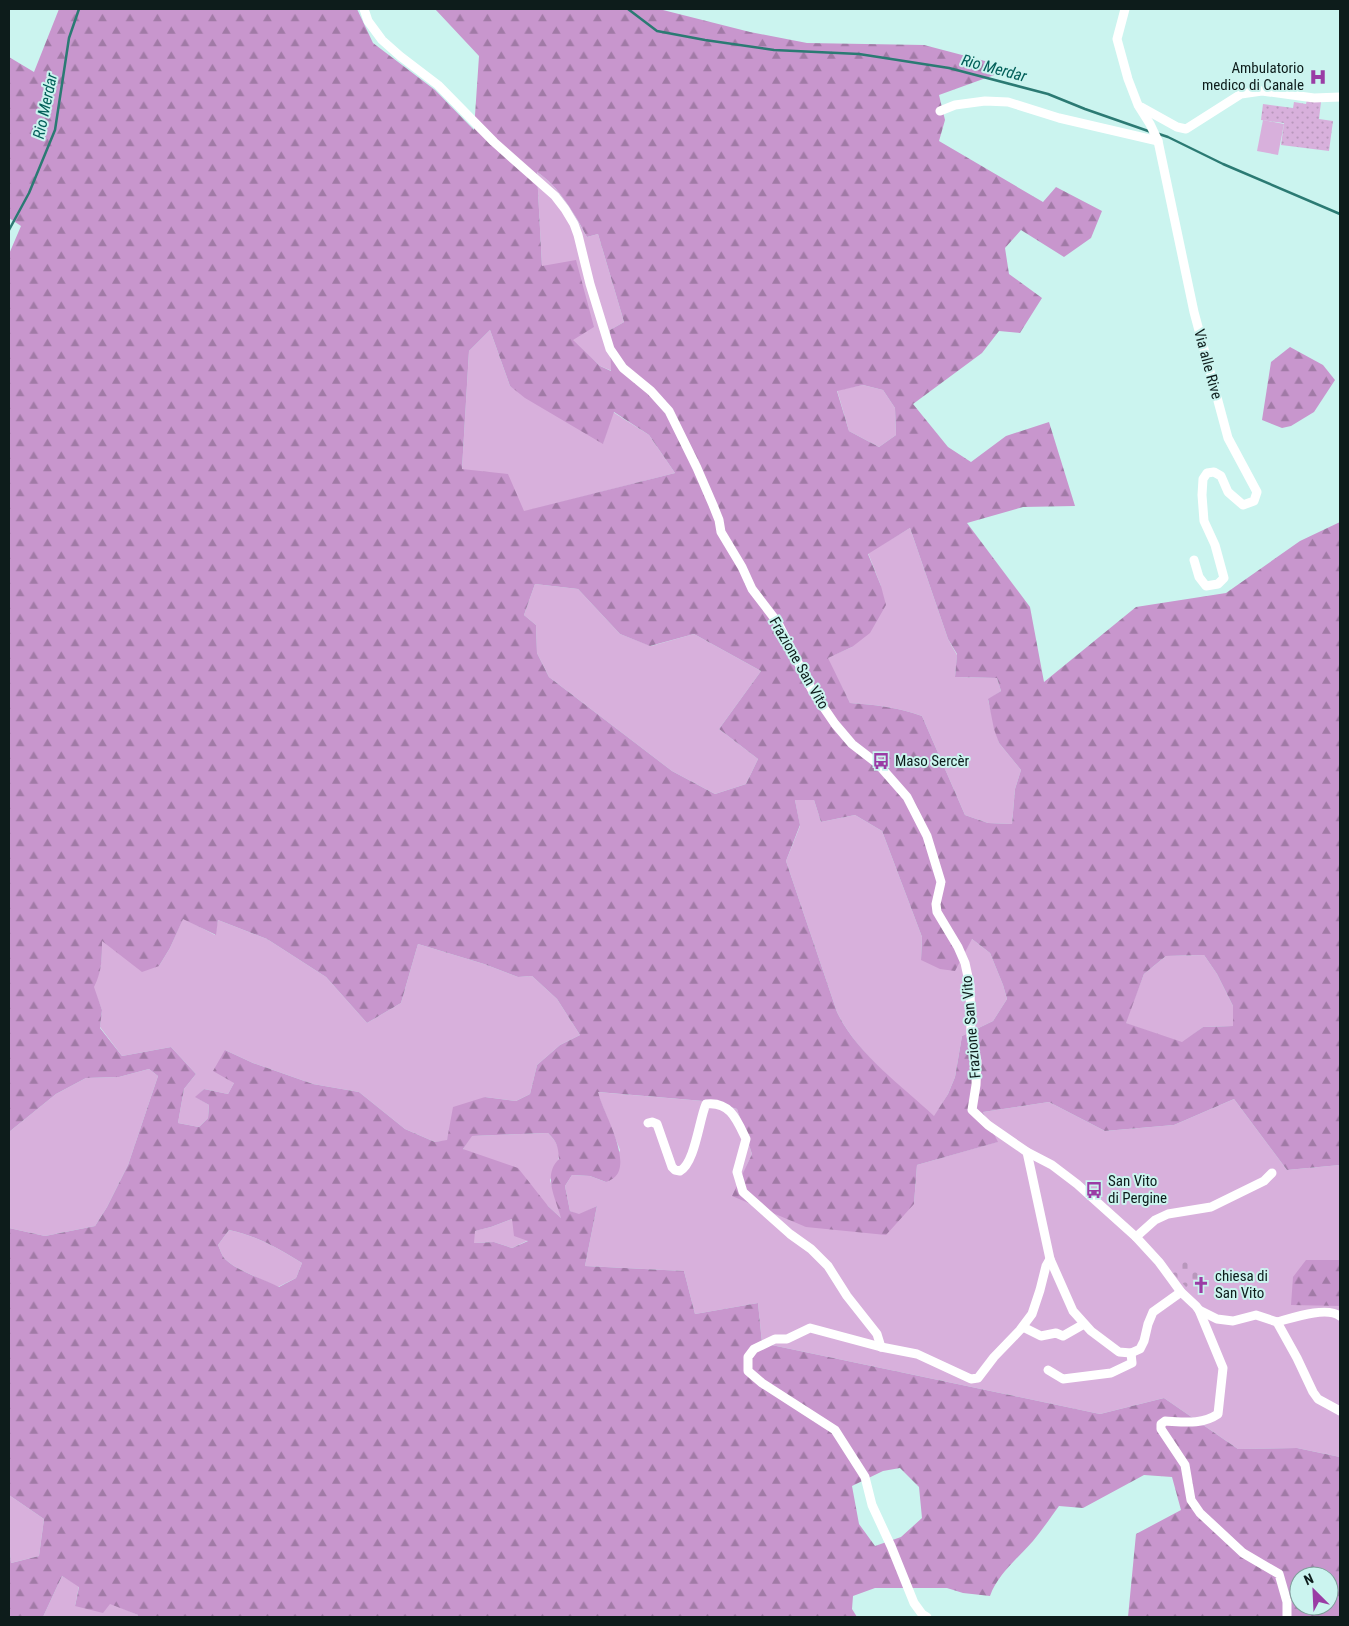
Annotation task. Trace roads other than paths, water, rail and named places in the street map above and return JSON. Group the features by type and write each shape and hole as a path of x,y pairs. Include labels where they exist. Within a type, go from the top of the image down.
{"street":[{"name":"Frazione San Vito","path":"364,9 368,20 382,40 438,85 500,148 549,190 565,209 574,224 578,236 590,284 610,349 622,368 651,391 669,411 707,490 719,520 721,532 742,567 752,589 778,623 818,700 852,744 878,764 907,797 927,836 941,882 936,904 937,912 958,947 965,963 970,986 971,1036 977,1060 976,1086 972,1110 988,1125 1027,1152"},
{"name":"Via alle Rive","path":"1124,9 1117,40 1128,79 1138,105 1155,134 1194,312 1228,438 1257,492 1254,500 1243,505 1228,492 1221,476 1214,472 1208,473 1203,478 1204,521 1216,545 1224,578 1218,584 1206,586 1199,577 1194,560"},
{"path":"1138,105 1177,127 1186,129 1241,94 1262,91 1314,98 1340,97"},
{"path":"940,111 955,105 985,101 1008,102 1059,118 1155,134"},
{"path":"648,1123 657,1124 672,1167 680,1171 684,1169 694,1146 706,1104 718,1104 733,1113 746,1139 737,1172 743,1192 790,1234 812,1249 828,1266 847,1296 877,1334 881,1347"},
{"path":"1027,1152 1052,1165 1077,1184 1136,1237 1159,1262 1181,1292 1199,1310 1216,1319 1233,1321 1256,1315 1276,1322 1312,1313 1336,1312 1340,1316"},
{"path":"1027,1152 1050,1259 1072,1311 1091,1331 1118,1352 1131,1353 1140,1349 1153,1312 1181,1292"},
{"path":"1136,1237 1154,1220 1168,1214 1211,1207 1264,1180 1272,1173"},
{"path":"927,1617 922,1614 914,1603 891,1546 872,1506 865,1477 835,1430 762,1383 748,1371 748,1358 754,1348 775,1339 787,1339 810,1328 881,1347 917,1354 971,1379 978,1378 1032,1314 1046,1266 1050,1259"},
{"path":"1199,1310 1223,1368 1218,1414 1210,1419 1199,1422 1165,1421 1161,1424 1161,1430 1185,1465 1191,1500 1200,1514 1243,1553 1279,1574 1287,1602 1287,1617"},
{"path":"1276,1322 1298,1358 1318,1399 1340,1411"},
{"path":"1022,1327 1041,1336 1056,1333 1063,1336 1084,1324"},
{"path":"1048,1370 1063,1379 1111,1373 1132,1363 1131,1353"}],"waterway":[{"name":"Rio Merdar","path":"9,230 29,193 55,130 69,38 79,9"},
{"name":"Rio Merdar","path":"628,9 657,31 705,40 774,50 859,54 949,68 1048,94 1151,132"},
{"name":"Rio Merdar","path":"1156,133 1340,214"}],"place":[{"name":"Ambulatorio medico di Canale","path":"1318,77"},
{"name":"Maso Sercèr","path":"881,761"},
{"name":"San Vito di Pergine","path":"1094,1190"},
{"name":"chiesa di San Vito","path":"1201,1285"}]}
